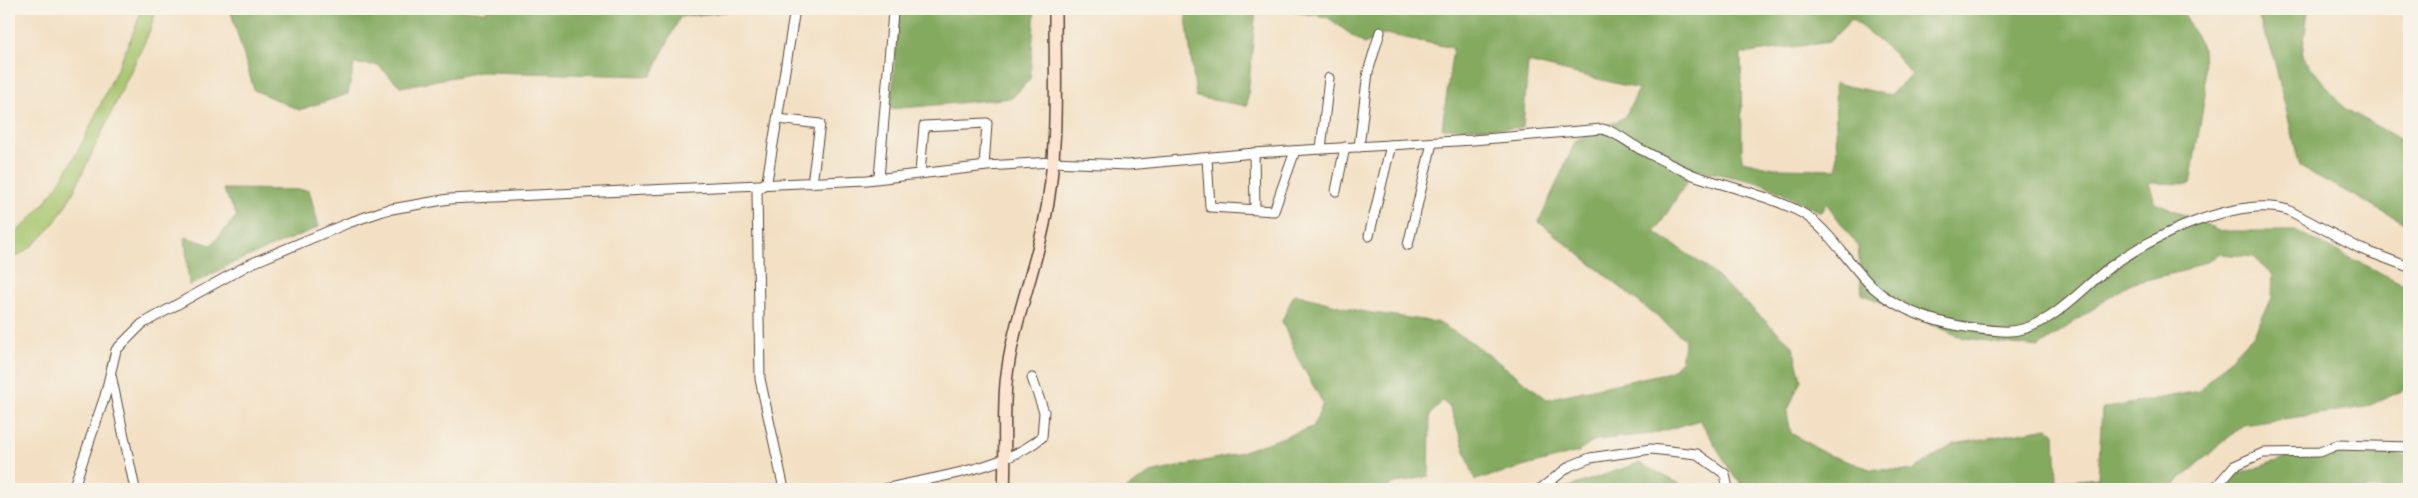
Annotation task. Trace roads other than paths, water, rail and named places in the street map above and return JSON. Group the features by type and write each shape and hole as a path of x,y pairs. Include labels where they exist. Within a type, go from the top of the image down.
{"street":[{"path":"784,489 760,379 757,191 767,181 794,9"},
{"path":"1004,489 1006,382 1016,332 1044,222 1052,162 1055,117 1055,9"},
{"path":"879,178 893,12"},
{"path":"1359,147 1368,72 1380,32"},
{"path":"1321,149 1329,78"},
{"path":"778,119 820,124 812,183"},
{"path":"920,173 924,126 987,123 984,166"},
{"path":"73,489 111,373 116,350 133,331 154,316 250,264 348,223 386,210 449,199 812,183 879,178 984,166 1052,162 1128,165 1254,153 1391,145 1590,129 1612,131 1640,149 1695,176 1782,205 1809,217 1831,238 1864,279 1892,301 1917,315 1936,321 2003,331 2026,328 2059,310 2110,266 2154,239 2212,215 2263,206 2276,206 2288,210 2361,249 2409,267"},
{"path":"1408,245 1432,142"},
{"path":"1369,236 1391,145"},
{"path":"1336,191 1344,148"},
{"path":"1206,158 1210,207 1274,211 1295,151"},
{"path":"1254,153 1255,209"},
{"path":"111,373 135,489"},
{"path":"884,489 1006,460 1042,437 1044,412 1032,378"},
{"path":"2214,489 2234,466 2263,453 2320,452 2337,445 2409,447"},
{"path":"1540,489 1570,466 1590,458 1651,449 1697,454 1725,474 1728,489"}]}
